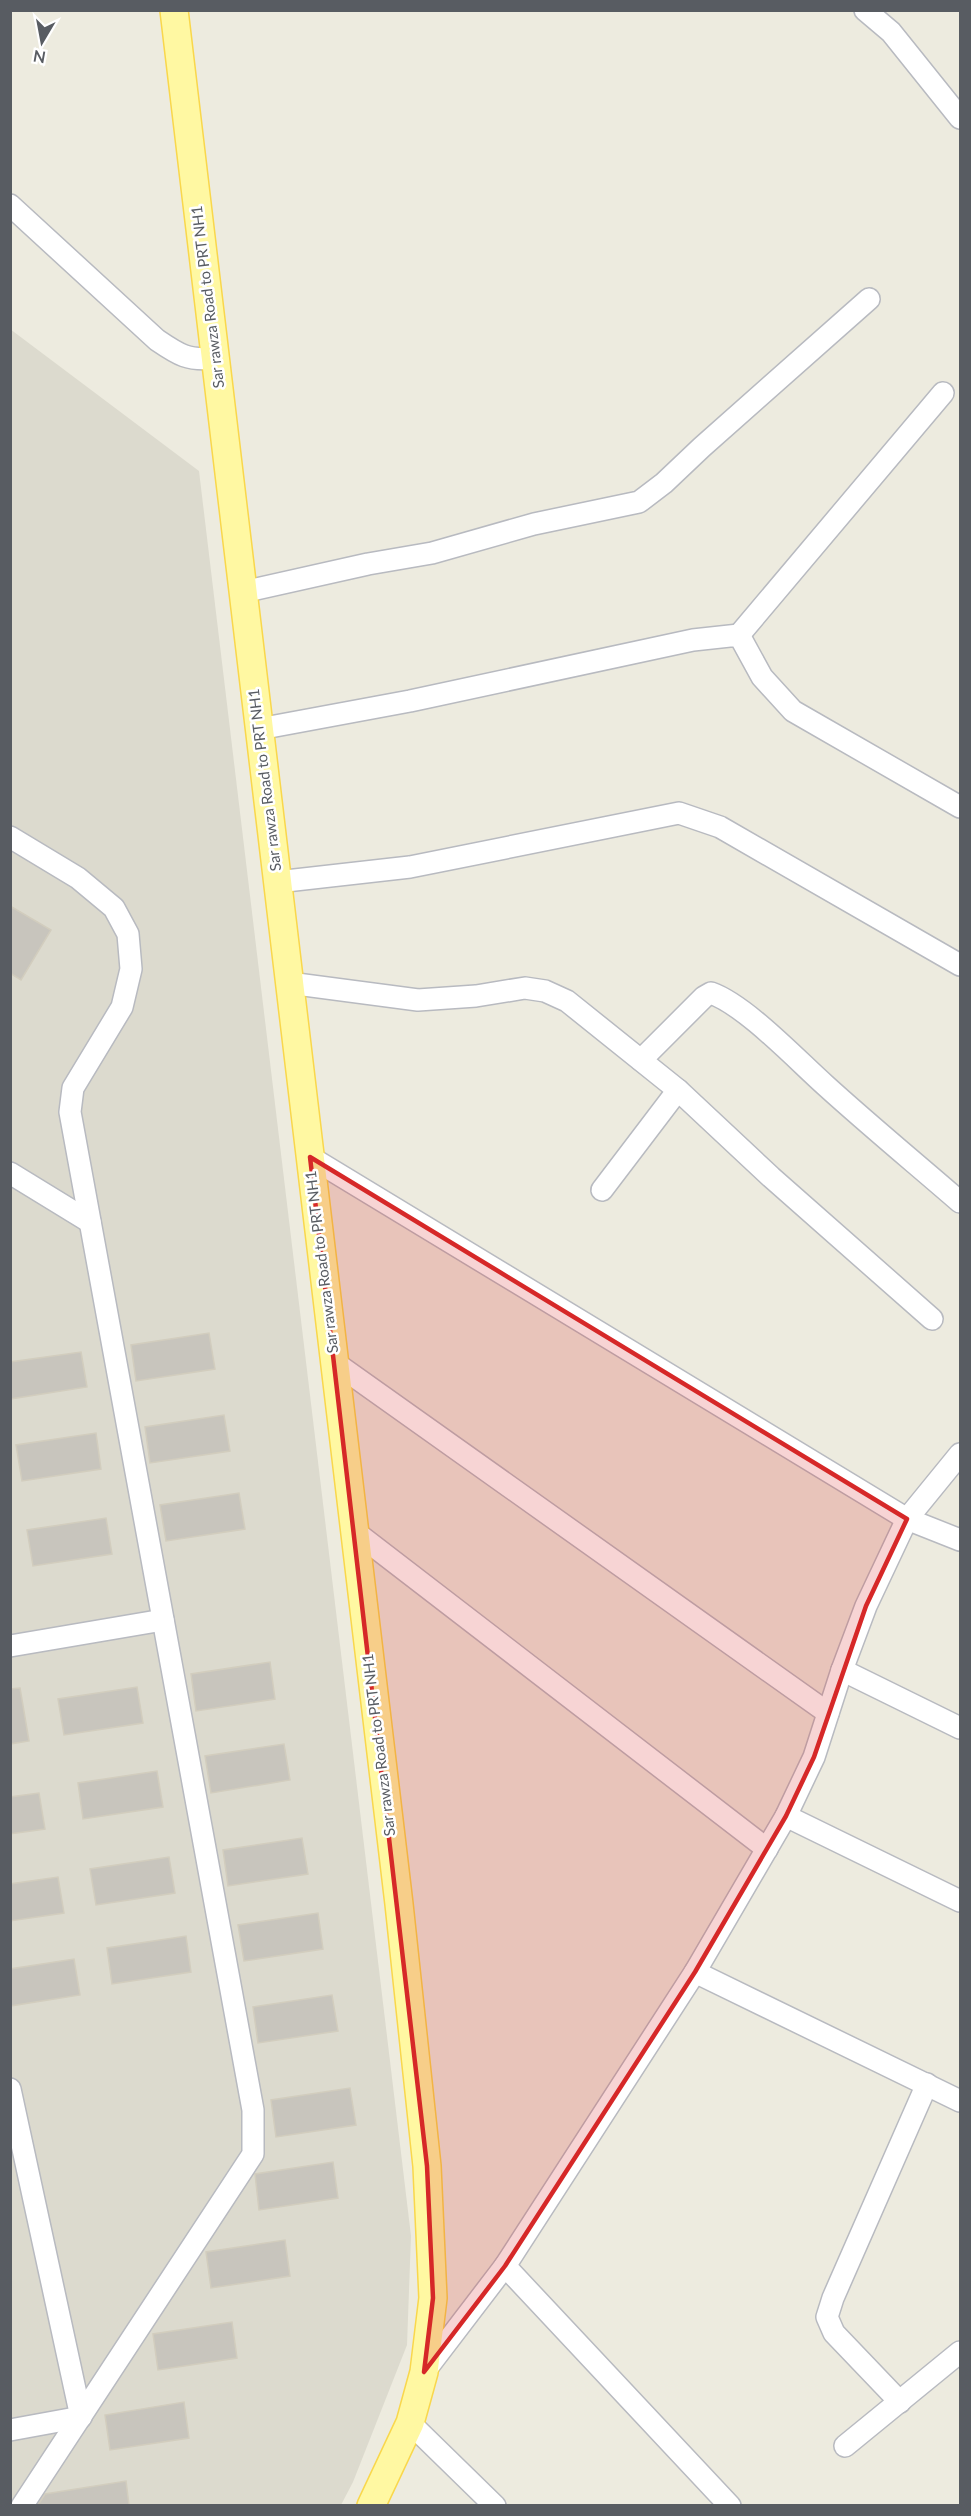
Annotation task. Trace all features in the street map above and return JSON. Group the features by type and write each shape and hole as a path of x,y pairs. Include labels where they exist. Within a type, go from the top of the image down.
{"main road":[{"name":"Sar rawza Road to PRT NH1","path":"174,10 399,1904 427,2166 433,2298 424,2372 410,2423 371,2505"}],"street":[{"path":"865,10 891,32 960,118"},
{"path":"10,205 157,339 180,356 196,359 215,357"},
{"path":"243,592 368,564 432,553 534,524 639,502 664,483 869,299"},
{"path":"259,729 410,701 693,640 739,634 943,393"},
{"path":"739,634 762,676 794,711 960,807"},
{"path":"277,882 410,867 679,813 730,832 960,965"},
{"path":"10,837 78,878 114,909 128,934 131,969 122,1007 73,1088 70,1112 253,2110 253,2154 22,2505"},
{"path":"289,983 418,1000 476,996 525,988 545,991 567,1001 678,1090 771,1178 932,1319"},
{"path":"641,1060 704,997 711,993 720,996 741,1010 852,1110 960,1202"},
{"path":"602,1190 678,1090"},
{"path":"310,1157 907,1519 960,1540"},
{"path":"10,1173 90,1222"},
{"path":"334,1362 828,1713"},
{"path":"424,2372 506,2266 695,1972 767,1849 786,1816 814,1757 842,1670 866,1606 907,1519 960,1454"},
{"path":"354,1531 767,1849"},
{"path":"10,1646 163,1620"},
{"path":"842,1670 960,1728"},
{"path":"786,1816 960,1900"},
{"path":"695,1972 960,2101"},
{"path":"900,2402 834,2333 827,2317 833,2298 927,2084"},
{"path":"10,2089 81,2417"},
{"path":"506,2266 730,2505"},
{"path":"845,2446 960,2352"},
{"path":"10,2430 81,2417"},
{"path":"410,2423 495,2505"}],"highlighted area":[{"path":"310,1157 907,1519 866,1606 814,1757 786,1816 695,1972 505,2266 424,2372 433,2298 427,2166"}],"shaded area":[{"path":"10,329 199,471 411,2236 407,2345 353,2482 341,2505 11,2505"}],"building":[{"path":"10,906 51,930 21,980 10,973"},
{"path":"209,1333 215,1369 136,1381 131,1345"},
{"path":"81,1352 87,1387 10,1399 10,1362"},
{"path":"224,1415 230,1451 150,1463 145,1427"},
{"path":"96,1433 101,1469 22,1481 16,1445"},
{"path":"239,1493 245,1529 166,1541 160,1505"},
{"path":"106,1518 112,1554 33,1566 27,1530"},
{"path":"270,1662 275,1699 196,1711 191,1674"},
{"path":"137,1687 143,1723 64,1735 58,1699"},
{"path":"20,1688 29,1741 10,1744 10,1689"},
{"path":"284,1744 290,1780 211,1793 205,1756"},
{"path":"157,1771 163,1807 83,1819 78,1783"},
{"path":"39,1793 45,1829 10,1834 10,1797"},
{"path":"302,1838 308,1874 228,1886 223,1850"},
{"path":"169,1857 175,1893 96,1905 90,1869"},
{"path":"58,1877 64,1913 10,1921 10,1884"},
{"path":"318,1913 323,1949 244,1961 238,1925"},
{"path":"186,1936 191,1972 112,1984 107,1948"},
{"path":"74,1959 80,1995 10,2006 10,1969"},
{"path":"332,1995 338,2031 258,2043 253,2007"},
{"path":"350,2088 356,2125 276,2137 271,2100"},
{"path":"333,2162 338,2198 259,2210 255,2174"},
{"path":"285,2240 290,2276 211,2288 206,2252"},
{"path":"232,2322 237,2358 158,2370 153,2334"},
{"path":"184,2402 189,2438 110,2450 105,2415"},
{"path":"126,2481 129,2505 38,2505 45,2494"}]}
